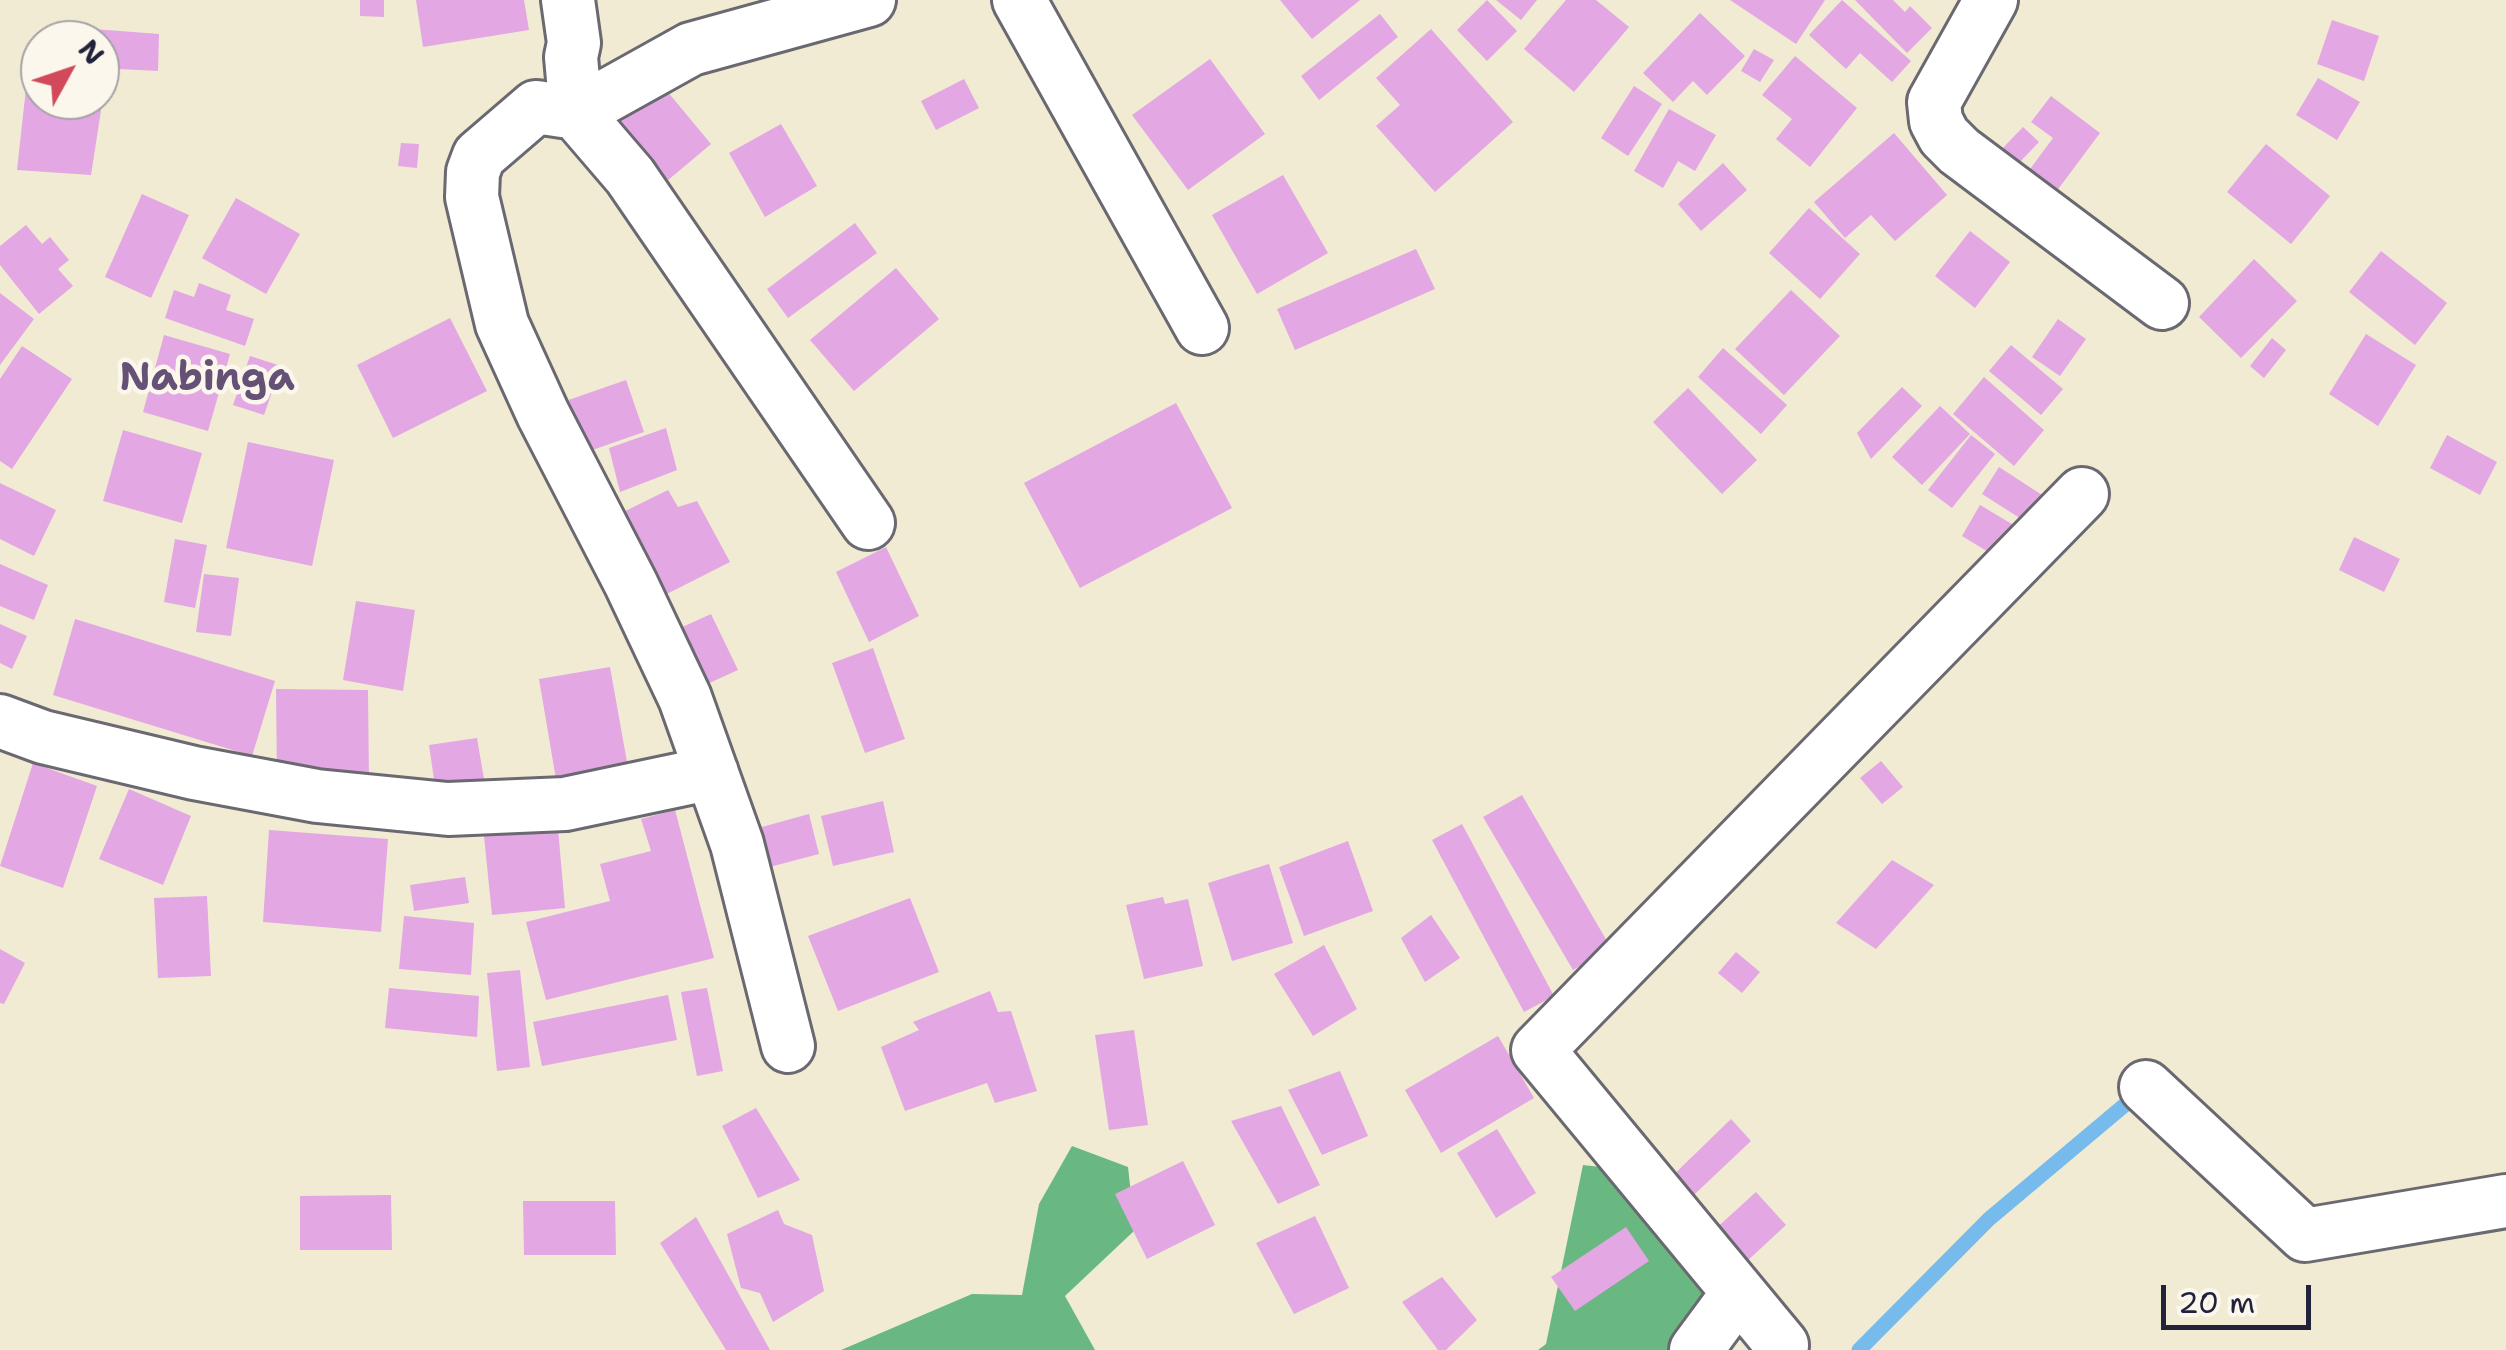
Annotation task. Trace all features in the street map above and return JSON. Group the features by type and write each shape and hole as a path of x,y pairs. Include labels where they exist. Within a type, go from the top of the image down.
{"street":[{"path":"568,0 576,114 630,176 868,523"},
{"path":"788,1046 737,844 686,698 542,414 502,324 472,197 473,172 480,156 536,108 576,114 692,48 869,0"},
{"path":"1019,0 1202,328"},
{"path":"1991,0 1934,102 1936,121 1944,136 2162,303"},
{"path":"1782,1345 1538,1050 2082,494"},
{"path":"0,721 43,738 212,776 317,796 448,809 565,804 712,773"},
{"path":"2146,1087 2305,1235 2506,1202"},
{"path":"1696,1350 1738,1293"}],"green space":[{"path":"1072,1146 1128,1167 1135,1230 1065,1296 1095,1350 841,1350 972,1294 1022,1295 1039,1204"},
{"path":"1583,1165 1654,1173 1732,1350 1538,1350 1546,1344"}],"building":[{"path":"360,0 384,0 384,17 360,16"},
{"path":"416,0 524,0 529,30 423,47"},
{"path":"1280,0 1360,0 1312,39"},
{"path":"1487,0 1517,31 1487,61 1457,30"},
{"path":"1496,0 1537,0 1521,20"},
{"path":"1566,0 1596,0 1629,27 1574,92 1524,49"},
{"path":"1730,0 1825,0 1796,44"},
{"path":"1842,0 1911,61 1892,82 1860,53 1846,69 1809,35"},
{"path":"1855,0 1893,0 1905,12 1910,6 1932,28 1907,53"},
{"path":"1700,13 1745,56 1707,95 1693,81 1673,102 1643,73"},
{"path":"1380,14 1398,37 1319,100 1301,76"},
{"path":"2332,20 2379,36 2364,81 2317,64"},
{"path":"1431,29 1513,122 1435,192 1376,126 1400,105 1376,78"},
{"path":"120,31 159,34 158,71 120,69"},
{"path":"1754,49 1774,60 1760,82 1741,71"},
{"path":"1795,56 1857,108 1810,167 1776,139 1792,119 1762,95"},
{"path":"1210,59 1265,134 1188,190 1132,115"},
{"path":"2318,78 2360,102 2337,140 2296,115"},
{"path":"964,79 979,108 936,130 921,101"},
{"path":"662,85 711,144 667,181 618,123"},
{"path":"1634,86 1662,104 1628,156 1601,138"},
{"path":"2051,96 2100,133 2053,196 2025,176 2053,138 2031,122"},
{"path":"1669,109 1716,135 1695,171 1678,161 1663,188 1634,171"},
{"path":"22,120 100,120 91,175 17,170"},
{"path":"781,124 817,186 765,217 729,153"},
{"path":"2023,127 2039,142 2016,166 2000,151"},
{"path":"1894,133 1947,195 1895,241 1871,215 1845,238 1814,202"},
{"path":"401,143 419,144 417,168 398,166"},
{"path":"2266,144 2330,196 2291,244 2227,192"},
{"path":"1723,163 1747,190 1701,231 1678,204"},
{"path":"1283,175 1328,253 1257,294 1212,215"},
{"path":"142,194 189,215 151,298 105,277"},
{"path":"236,198 300,234 266,294 202,258"},
{"path":"1809,208 1860,254 1820,299 1769,253"},
{"path":"855,223 877,253 788,318 767,289"},
{"path":"26,225 42,244 50,237 69,260 58,269 73,286 39,314 0,265 0,246"},
{"path":"1970,231 2010,262 1975,308 1935,276"},
{"path":"1416,249 1435,289 1295,350 1277,309"},
{"path":"2381,251 2447,303 2415,345 2349,292"},
{"path":"2254,259 2297,301 2241,358 2199,317"},
{"path":"896,268 939,319 854,391 810,340"},
{"path":"199,283 231,295 226,310 254,319 245,346 165,318 174,290 194,297"},
{"path":"1791,290 1840,336 1784,395 1735,349"},
{"path":"0,293 34,319 0,365"},
{"path":"450,318 487,391 393,438 357,365"},
{"path":"2058,319 2086,339 2060,376 2032,357"},
{"path":"2366,334 2416,365 2378,426 2329,394"},
{"path":"164,335 230,354 208,431 143,412"},
{"path":"2272,338 2286,350 2264,378 2250,366"},
{"path":"2011,345 2063,389 2041,415 1989,371"},
{"path":"22,346 72,379 12,469 0,461 0,379"},
{"path":"1723,348 1787,405 1761,434 1698,377"},
{"path":"250,356 281,366 264,415 233,405"},
{"path":"1984,377 2044,430 2014,466 1953,414"},
{"path":"626,380 644,432 575,456 557,404"},
{"path":"1902,387 1922,406 1871,459 1857,433"},
{"path":"1688,388 1757,460 1722,494 1653,422"},
{"path":"1176,403 1232,508 1080,588 1024,483"},
{"path":"1940,406 1970,434 1922,485 1892,457"},
{"path":"666,428 677,470 620,492 609,448"},
{"path":"123,430 202,453 182,523 103,501"},
{"path":"1971,435 1995,454 1952,508 1928,490"},
{"path":"2447,435 2497,462 2480,495 2430,468"},
{"path":"248,442 334,460 312,566 226,548"},
{"path":"1999,467 2042,495 2026,522 1982,494"},
{"path":"0,483 56,510 34,556 0,539"},
{"path":"668,490 678,507 697,501 730,562 655,600 607,520"},
{"path":"1980,505 2027,533 2008,564 1962,536"},
{"path":"2354,537 2400,559 2384,592 2339,570"},
{"path":"175,539 207,545 195,608 164,602"},
{"path":"886,547 919,616 869,642 836,572"},
{"path":"0,564 48,585 34,620 0,606"},
{"path":"204,574 239,578 231,636 196,632"},
{"path":"356,601 415,610 403,691 343,680"},
{"path":"711,614 738,670 694,690 667,634"},
{"path":"75,619 275,681 252,756 53,695"},
{"path":"0,624 27,636 12,669 0,663"},
{"path":"873,648 905,739 865,753 832,663"},
{"path":"610,667 630,779 558,791 539,679"},
{"path":"276,689 368,690 369,782 277,782"},
{"path":"477,738 485,785 436,793 429,745"},
{"path":"1881,761 1903,787 1882,804 1860,778"},
{"path":"33,763 97,786 63,888 0,866"},
{"path":"129,789 191,816 163,885 99,859"},
{"path":"1522,795 1611,948 1573,970 1483,817"},
{"path":"883,801 894,852 833,866 821,816"},
{"path":"675,810 714,958 546,1000 526,922 610,901 600,864 651,851 641,819"},
{"path":"809,814 819,854 762,869 751,830"},
{"path":"1462,824 1554,996 1524,1012 1432,840"},
{"path":"558,829 565,908 492,915 484,836"},
{"path":"269,830 388,839 381,932 263,922"},
{"path":"1348,841 1373,911 1304,936 1279,867"},
{"path":"1892,860 1934,885 1876,949 1836,923"},
{"path":"1269,864 1293,943 1232,961 1208,883"},
{"path":"465,877 469,903 414,911 410,885"},
{"path":"207,896 211,976 158,978 154,898"},
{"path":"1163,897 1165,904 1188,899 1203,966 1144,979 1126,905"},
{"path":"910,898 939,972 838,1011 808,936"},
{"path":"1431,915 1460,958 1425,982 1401,938"},
{"path":"404,916 474,923 471,975 399,969"},
{"path":"1324,945 1357,1009 1313,1036 1274,974"},
{"path":"0,949 25,963 4,1004 0,1003"},
{"path":"1736,952 1760,972 1742,993 1718,973"},
{"path":"520,970 530,1067 497,1071 487,973"},
{"path":"389,988 479,996 477,1037 385,1028"},
{"path":"707,988 723,1071 697,1076 681,992"},
{"path":"990,991 998,1012 1011,1011 1037,1091 995,1103 987,1083 905,1111 881,1047 919,1030 913,1022"},
{"path":"668,995 677,1040 542,1066 533,1022"},
{"path":"1134,1030 1148,1125 1109,1130 1095,1035"},
{"path":"1498,1036 1534,1098 1441,1153 1405,1090"},
{"path":"1340,1071 1368,1136 1322,1155 1288,1090"},
{"path":"1281,1106 1320,1185 1278,1204 1231,1121"},
{"path":"756,1108 800,1180 758,1198 722,1126"},
{"path":"1731,1119 1751,1141 1680,1208 1660,1188"},
{"path":"1497,1129 1536,1193 1496,1218 1457,1153"},
{"path":"1183,1161 1215,1225 1147,1259 1115,1194"},
{"path":"1756,1192 1786,1225 1732,1275 1701,1242"},
{"path":"391,1195 392,1250 300,1250 300,1196"},
{"path":"523,1201 615,1201 616,1255 524,1255"},
{"path":"778,1210 784,1224 812,1235 824,1291 773,1322 760,1293 741,1288 727,1234"},
{"path":"1315,1216 1349,1288 1294,1314 1256,1243"},
{"path":"696,1217 770,1350 726,1350 660,1243"},
{"path":"1626,1227 1649,1261 1575,1311 1551,1277"},
{"path":"1442,1277 1477,1320 1446,1350 1438,1350 1402,1302"}],"waterway":[{"path":"1859,1350 1989,1219 2139,1093"}],"district":[{"name":"Nabinga","path":"207,380"}]}
